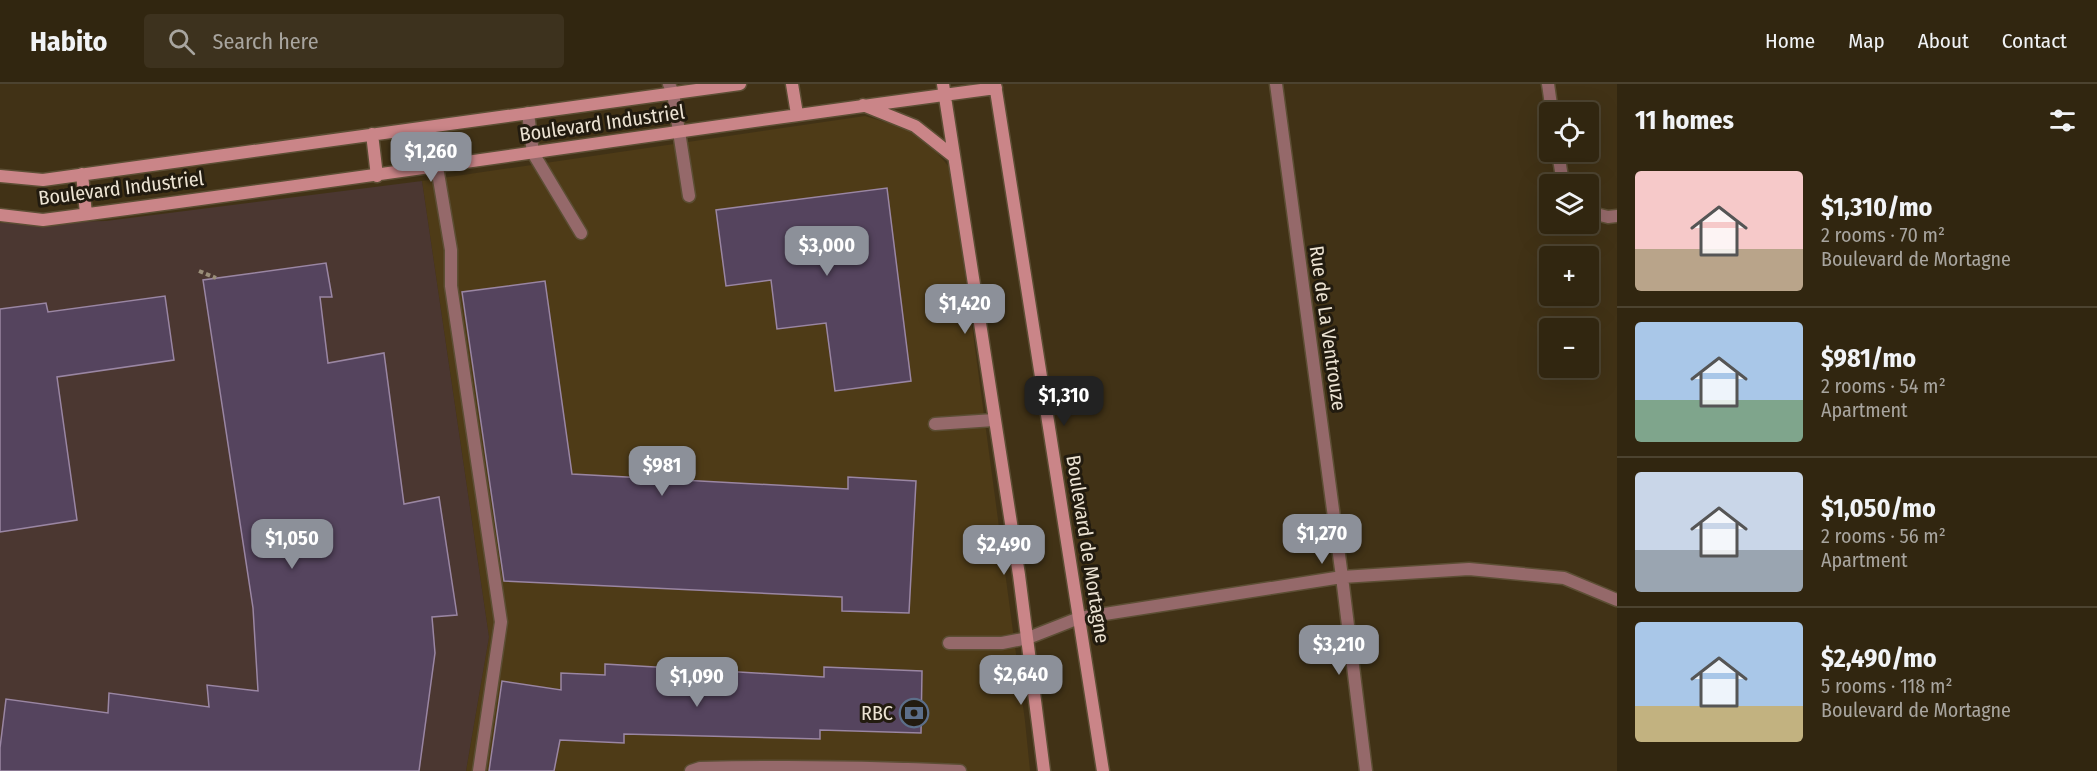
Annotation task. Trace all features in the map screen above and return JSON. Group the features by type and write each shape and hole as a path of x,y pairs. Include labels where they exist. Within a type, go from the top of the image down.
{"street":[{"name":"Boulevard Industriel","path":"0,176 43,180 528,113 671,89 740,84"},
{"path":"792,84 797,114"},
{"name":"Rue de La Ventrouze","path":"1276,84 1366,771"},
{"path":"1548,84 1551,102"},
{"name":"Boulevard Industriel","path":"0,215 43,220 377,176 861,105 944,89 995,86"},
{"name":"Boulevard de Mortagne","path":"995,86 1103,771"},
{"path":"671,89 689,196"},
{"path":"944,89 1028,638 1044,771"},
{"path":"861,105 915,126 953,156"},
{"path":"528,113 533,153 581,233"},
{"path":"372,134 377,176"},
{"path":"437,167 451,250 452,286 501,622 478,771"},
{"path":"82,174 86,214"},
{"path":"1599,215 1617,216"},
{"path":"935,424 994,420"},
{"path":"949,643 1002,643 1028,638 1079,618 1342,577 1469,569 1564,578 1617,600"},
{"path":"691,771 700,768 766,766 960,771"}],"path":[{"path":"199,271 216,278"}],"shaded area":[{"path":"865,116 908,129 925,139 951,169 1030,771 466,771 489,637 422,181"},
{"path":"422,181 489,637 466,771 0,771 0,223 106,221"}],"building":[{"path":"887,188 911,381 835,391 826,323 777,329 771,280 726,286 716,210"},
{"path":"326,263 332,297 320,297 328,363 384,353 404,504 439,497 457,615 432,617 435,653 419,771 0,771 0,748 6,699 108,713 109,693 209,707 207,685 258,691 253,608 203,280"},
{"path":"545,281 572,474 848,489 848,477 916,481 909,613 842,611 842,597 504,581 462,292"},
{"path":"165,296 174,360 57,377 77,520 0,532 0,309 46,303 48,312"},
{"path":"605,664 824,677 824,667 922,671 921,733 820,730 820,739 624,734 624,743 560,740 554,771 489,771 502,681 561,690 561,673 605,675"}],"place":[{"name":"RBC","path":"914,713"}]}
